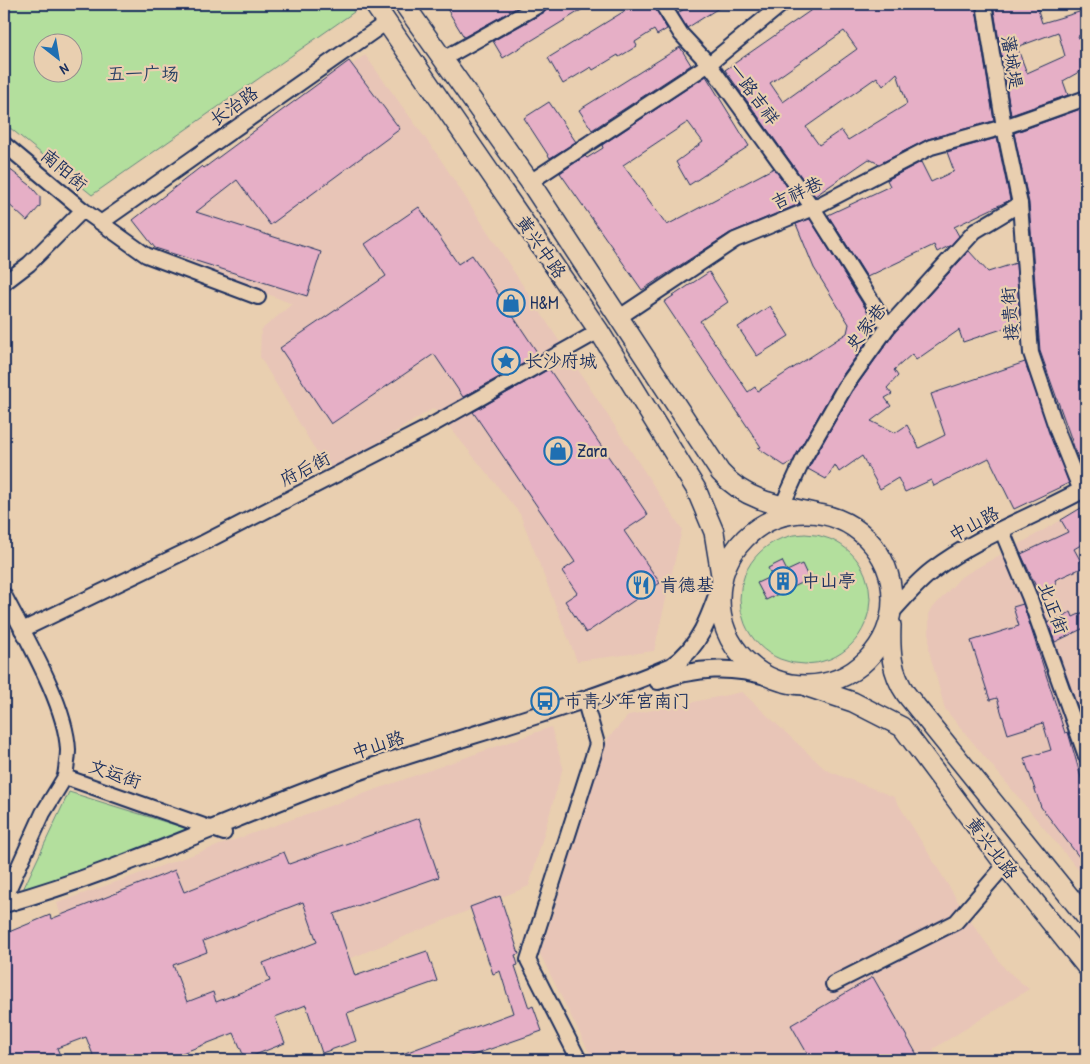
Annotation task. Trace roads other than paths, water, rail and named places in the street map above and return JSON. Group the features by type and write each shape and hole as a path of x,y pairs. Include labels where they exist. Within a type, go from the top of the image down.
{"main road":[{"name":"黄兴中路","path":"404,4 530,182 618,318 729,483 743,492 782,506 814,513"},
{"name":"黄兴中路","path":"379,11 599,331 701,498 714,532 722,581"},
{"path":"802,513 814,513 833,517 851,525 861,532 878,551 889,574 892,612 879,645 855,670 830,682 802,685 770,677 756,669 733,645 721,614 722,581 733,555 752,533 777,518 802,513"},
{"name":"黄兴北路","path":"892,612 891,645 897,680 917,709 1086,916"},
{"name":"黄兴北路","path":"802,685 853,702 902,727 1005,865 1086,966"}],"street":[{"path":"443,59 541,4"},
{"name":"一路吉祥","path":"662,4 682,34 709,64 813,208 888,327"},
{"path":"530,182 709,64 782,4"},
{"name":"藩城堤","path":"984,4 1004,127"},
{"name":"长治路","path":"102,222 384,24 379,11"},
{"name":"吉祥巷","path":"618,318 735,240 813,208 931,147 1004,127 1086,98"},
{"name":"接贵街","path":"1004,127 1020,204 1032,353 1058,433 1084,490"},
{"name":"南阳街","path":"4,144 83,210 146,255 258,297"},
{"name":"史家巷","path":"782,506 804,460 845,387 888,327 975,231 1020,204"},
{"path":"4,284 29,264 83,210"},
{"name":"府后街","path":"22,630 203,543 381,451 599,331"},
{"name":"中山路","path":"892,612 934,570 1002,530 1084,490"},
{"name":"北正街","path":"1002,530 1030,596 1086,756"},
{"name":"中山路","path":"4,914 58,897 358,772 584,700 672,666 683,658 696,642 710,615 722,581"},
{"name":"文运街","path":"4,595 38,660 62,719 68,750 65,776 217,830"},
{"name":"中山路","path":"4,904 361,781 587,709 690,671 724,668 770,677"},
{"path":"579,1060 528,960 597,744 587,709"},
{"path":"4,899 39,822 65,776"},
{"path":"833,984 956,922 1005,865"}],"place":[{"name":"H&M","path":"511,303"},
{"name":"长沙府城","path":"506,361"},
{"name":"Zara","path":"558,451"},
{"name":"中山亭","path":"783,581"},
{"name":"肯德基","path":"641,585"},
{"name":"市青少年宫南门","path":"545,701"}],"park label":[{"name":"五一广场","path":"143,74"}]}
